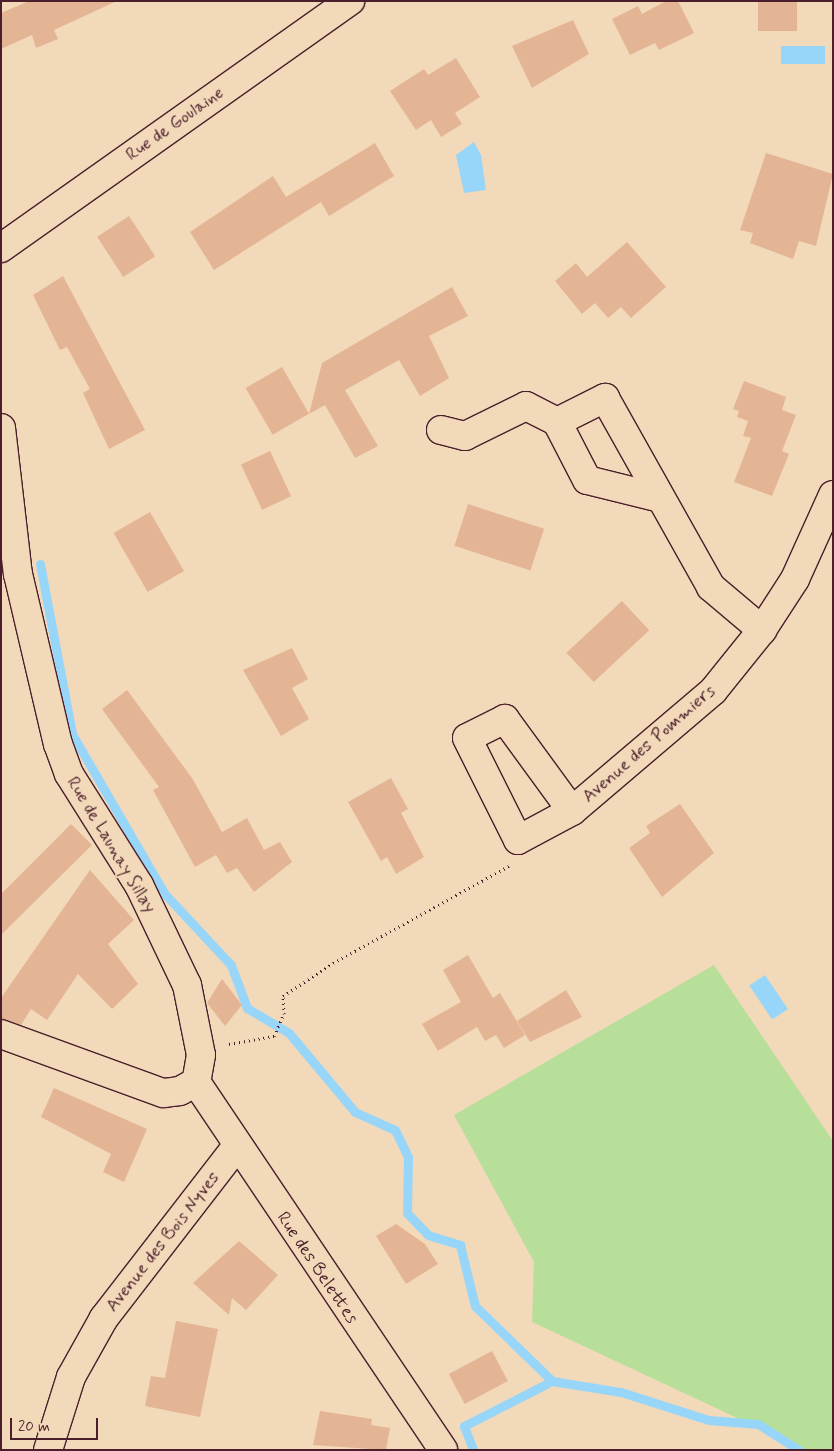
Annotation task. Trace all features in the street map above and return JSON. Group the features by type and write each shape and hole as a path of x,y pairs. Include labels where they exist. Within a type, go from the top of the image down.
{"street":[{"name":"Rue de Goulaine","path":"1,248 350,1"},
{"path":"557,422 605,398 711,587 762,630"},
{"path":"441,430 465,436 526,406 557,422 587,480 660,498"},
{"name":"Rue de Launay Sillay","path":"1,428 18,574 58,744 69,774 139,885 187,985 201,1055 196,1082"},
{"name":"Avenue des Pommiers","path":"572,811 505,719 467,738 518,840 572,811 713,691 762,630 795,579 833,495"},
{"path":"1,1034 163,1093 180,1091 196,1082"},
{"name":"Rue des Belettes","path":"196,1082 236,1147 443,1450"},
{"name":"Avenue des Bois Nyves","path":"50,1449 71,1377 104,1318 236,1147"}],"path":[{"path":"201,1055 242,1039 274,1036 284,1014 283,996 333,963 508,871 518,840"}],"green space":[{"path":"714,965 833,1141 833,1450 806,1450 532,1322 534,1262 454,1115"}],"water":[{"path":"781,46 825,46 825,64 781,64"},
{"path":"474,142 481,155 486,190 464,193 456,155"},
{"path":"765,975 788,1009 772,1020 749,986"}],"building":[{"path":"29,1 117,1 54,30 58,39 36,48 32,35 1,49 1,13"},
{"path":"666,1 678,1 694,33 659,50 655,43 630,55 612,19 638,6 642,14"},
{"path":"758,1 797,1 797,31 758,31"},
{"path":"573,20 589,54 532,88 512,46"},
{"path":"456,58 480,97 455,113 462,124 441,137 431,120 416,130 390,91 424,69 428,75"},
{"path":"375,143 394,176 329,216 321,202 214,270 190,232 273,176 286,197"},
{"path":"766,153 833,174 816,246 799,241 793,259 750,243 753,233 740,230"},
{"path":"129,216 155,256 123,277 97,237"},
{"path":"627,242 666,287 631,318 621,307 608,318 595,303 582,314 555,281 576,263 587,277"},
{"path":"63,276 145,430 109,449 83,393 90,389 67,347 60,350 33,295"},
{"path":"452,287 468,316 429,336 449,378 420,396 399,360 345,390 378,446 355,458 325,405 309,414 322,363"},
{"path":"282,367 309,414 273,435 246,388"},
{"path":"744,381 786,397 782,410 796,415 782,451 789,454 772,496 734,482 751,438 743,436 748,421 737,417 739,411 733,409"},
{"path":"270,451 291,496 262,510 241,465"},
{"path":"468,504 544,529 530,571 454,546"},
{"path":"150,512 184,571 148,592 114,533"},
{"path":"622,601 649,630 594,682 566,653"},
{"path":"292,648 308,679 292,688 309,719 281,736 243,670"},
{"path":"127,690 192,778 222,832 247,818 264,850 280,842 292,862 254,892 237,868 227,873 216,855 195,867 153,790 159,787 102,709"},
{"path":"391,778 408,809 401,813 424,857 396,874 387,857 381,861 348,802"},
{"path":"680,804 714,853 662,897 629,848 650,833 646,826"},
{"path":"71,824 92,845 1,935 1,894"},
{"path":"90,870 134,920 108,944 138,984 112,1009 78,974 47,1020 31,1009 21,1025 1,1019 1,998"},
{"path":"468,955 493,998 500,993 525,1035 504,1048 496,1035 485,1041 477,1027 438,1051 422,1024 461,1002 443,970"},
{"path":"222,979 242,1005 225,1026 207,1003"},
{"path":"566,990 582,1017 530,1042 517,1021"},
{"path":"54,1088 147,1129 124,1182 103,1172 111,1154 41,1117"},
{"path":"396,1224 425,1244 438,1264 406,1284 376,1236"},
{"path":"239,1241 278,1275 246,1310 232,1298 229,1315 193,1283"},
{"path":"176,1321 218,1329 200,1417 145,1406 151,1376 165,1378"},
{"path":"492,1351 508,1381 465,1404 449,1374"},
{"path":"320,1411 372,1419 371,1425 390,1428 386,1450 313,1445"}],"waterway":[{"path":"40,564 72,734 164,893 231,965 247,1008 289,1033 355,1112 395,1130 408,1157 407,1213 428,1235 460,1245 475,1306 552,1381 464,1426 473,1450"},
{"path":"552,1381 621,1392 709,1420 758,1424 799,1450"}]}
